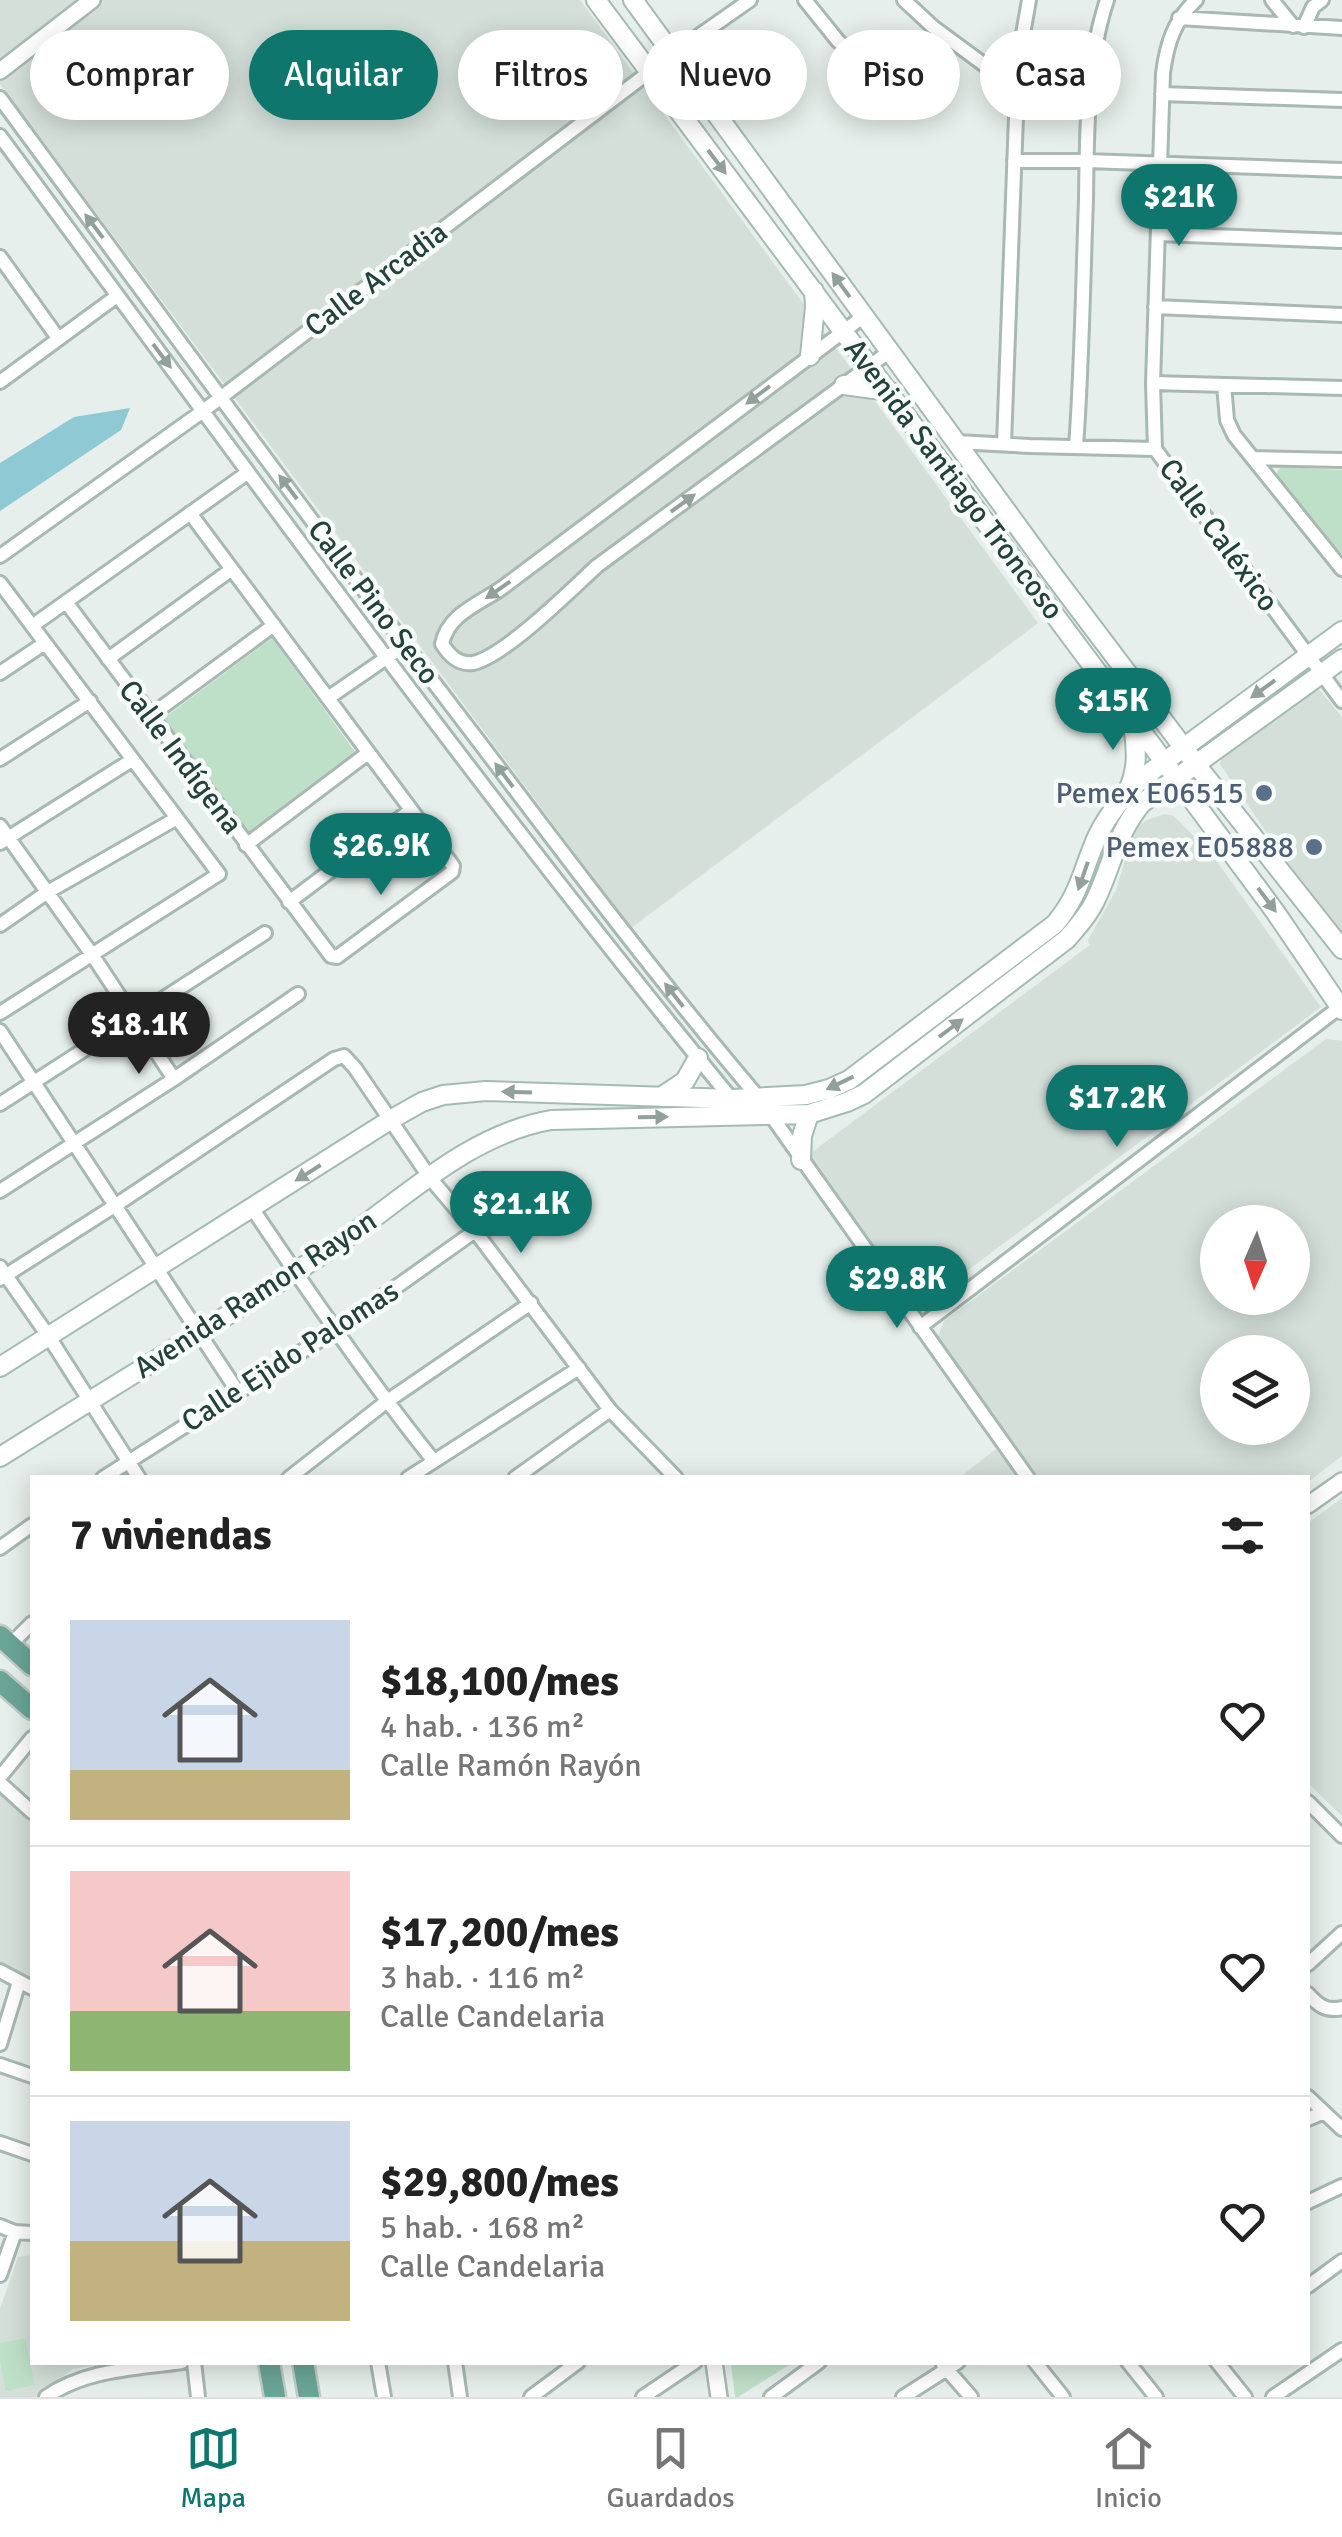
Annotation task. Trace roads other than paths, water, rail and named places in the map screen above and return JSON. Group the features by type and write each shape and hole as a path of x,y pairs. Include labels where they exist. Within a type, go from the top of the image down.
{"main road":[{"name":"Avenida Santiago Troncoso","path":"596,0 643,63"},
{"name":"Avenida Santiago Troncoso","path":"633,0 655,30"},
{"name":"Avenida Santiago Troncoso","path":"686,120 1276,913 1341,1009"},
{"name":"Avenida Santiago Troncoso","path":"720,120 1196,764 1342,949"},
{"path":"810,356 814,290"},
{"path":"844,384 889,390"},
{"name":"Avenida Ramon Rayon","path":"0,1457 295,1272 479,1144 551,1120 809,1114 864,1094 1067,939 1095,901 1132,801 1164,762 1342,632"},
{"name":"Avenida Ramon Rayon","path":"0,1368 422,1102 486,1092 732,1100 806,1095 849,1080 1055,924 1076,896 1098,835 1115,805 1142,802 1342,660"},
{"path":"1132,718 1136,759 1132,801 1166,801 1197,807"},
{"path":"661,1097 685,1081 698,1058"},
{"path":"801,1160 802,1136 809,1114"},
{"path":"5,1640 30,1663"},
{"path":"0,1680 30,1707"},
{"path":"270,2365 275,2397"},
{"path":"304,2365 309,2397"}],"street":[{"path":"0,71 92,0"},
{"name":"Calle Arcadia","path":"707,30 750,0"},
{"path":"804,0 828,30"},
{"path":"904,0 980,61"},
{"path":"1076,447 1092,63 1108,0"},
{"name":"Calle Caléxico","path":"1196,0 1179,18 1166,49 1153,382 1155,449 1342,701"},
{"path":"1272,0 1299,26"},
{"path":"1299,26 1322,0"},
{"path":"1024,30 1028,1"},
{"path":"1179,18 1342,28"},
{"name":"Calle Arcadia","path":"0,556 202,411 643,77"},
{"path":"1162,94 1342,100"},
{"name":"Calle Pino Seco","path":"0,98 405,645 758,1098 1026,1475"},
{"path":"1004,444 1016,120"},
{"name":"Calle Pino Seco","path":"0,136 386,658 746,1116"},
{"path":"1014,161 1342,170"},
{"path":"1158,234 1342,241"},
{"path":"0,258 58,338"},
{"path":"0,382 117,296"},
{"path":"1156,307 1342,315"},
{"path":"864,316 502,588 458,615 444,632 442,644 456,660 472,663 507,644 558,605 597,566 890,351"},
{"path":"1153,382 1342,388"},
{"path":"1224,386 1231,430 1342,569"},
{"path":"956,442 1155,449"},
{"path":"1252,458 1342,460"},
{"path":"39,622 248,472"},
{"path":"190,513 411,810 289,902"},
{"path":"108,659 232,569"},
{"path":"0,583 219,874 0,1013"},
{"name":"Calle Indígena","path":"66,602 334,958 454,868 411,810"},
{"path":"150,716 274,625"},
{"path":"0,672 45,643"},
{"path":"328,698 405,645"},
{"path":"0,759 90,701"},
{"path":"246,845 368,753"},
{"path":"132,760 3,836 93,956 174,1079"},
{"path":"0,925 46,893 176,818"},
{"path":"0,1104 265,933"},
{"path":"0,1191 298,994"},
{"path":"920,1327 1341,1009"},
{"path":"0,1031 238,1392"},
{"path":"137,1475 49,1337 2,1274 116,1205 334,1058 346,1057 430,1178 475,1231 610,1410 673,1475"},
{"path":"252,1208 334,1331 433,1460"},
{"name":"Calle Ejido Palomas","path":"108,1475 334,1331 475,1231"},
{"path":"293,1475 386,1402 530,1303"},
{"path":"412,1475 579,1368"},
{"path":"519,1475 610,1410"},
{"path":"1310,1504 1342,1481"},
{"path":"0,1548 30,1526"},
{"path":"5,1640 30,1623"},
{"path":"30,1741 0,1780 30,1810"},
{"path":"1310,1804 1342,1836"},
{"path":"1310,1962 1342,1933"},
{"path":"0,1971 26,1985 0,2044"},
{"path":"1310,1996 1324,2008 1342,2008"},
{"path":"0,2065 30,2075"},
{"path":"1310,2099 1342,2129"},
{"path":"1310,2119 1324,2112"},
{"path":"0,2144 30,2153"},
{"path":"1310,2201 1342,2186"},
{"path":"0,2226 30,2233"},
{"path":"0,2275 15,2232"},
{"path":"1310,2285 1342,2262"},
{"path":"1274,2397 1342,2350"},
{"path":"46,2397 84,2376 161,2365"},
{"path":"194,2365 198,2397"},
{"path":"379,2365 384,2397"},
{"path":"455,2365 460,2397"},
{"path":"531,2397 574,2365"},
{"path":"643,2397 691,2365"},
{"path":"714,2365 719,2397"},
{"path":"771,2397 815,2365"},
{"path":"903,2397 947,2365"},
{"path":"949,2365 971,2397"},
{"path":"1037,2365 1063,2397"},
{"path":"1130,2365 1156,2397"},
{"path":"1220,2365 1244,2397"}],"water":[{"path":"130,408 121,430 0,511 0,463 74,417"}],"place":[{"name":"Pemex E06515","path":"1264,793"},
{"name":"Pemex E05888","path":"1314,847"}]}
